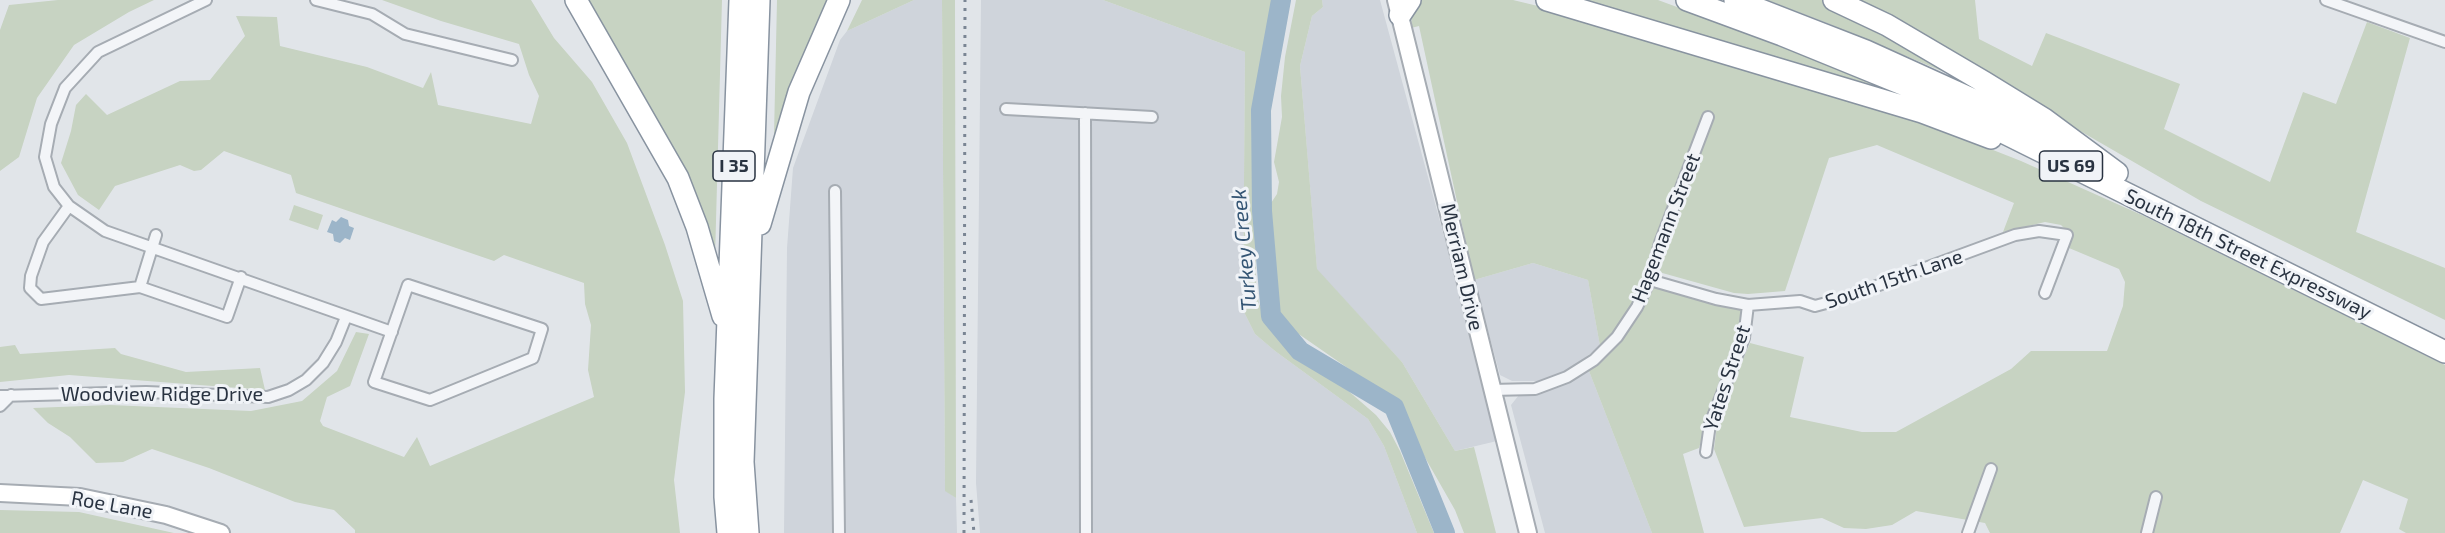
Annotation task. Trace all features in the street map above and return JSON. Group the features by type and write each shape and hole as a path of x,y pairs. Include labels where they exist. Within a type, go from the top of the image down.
{"highway":[{"path":"576,0 678,178 697,227 727,331"},
{"name":"I 35","path":"729,533 724,447 740,0"},
{"name":"I 35","path":"748,533 743,462 759,0"},
{"path":"751,253 799,92 839,0"},
{"path":"1547,0 1922,112 1980,136 2043,152"},
{"name":"South 18th Street Expressway","path":"1687,0 1782,35 1922,92 2445,352"},
{"name":"South 18th Street Expressway","path":"1735,0 1877,56 1974,100 2445,336"},
{"path":"1834,0 1887,26 1984,82 2044,119 2117,173"}],"main road":[{"name":"Merriam Drive","path":"1402,5 1491,390 1528,533"},
{"name":"Roe Lane","path":"0,493 80,497 166,515 221,533"}],"street":[{"path":"206,0 98,52 65,88 51,124 45,157 54,187 69,206 105,231 154,241 241,277 392,332"},
{"path":"316,0 372,14 416,38 512,60"},
{"path":"2326,0 2445,42"},
{"path":"1006,109 1152,117"},
{"path":"1085,113 1086,533"},
{"name":"Hagemann Street","path":"1491,390 1535,389 1567,377 1594,360 1617,337 1637,307 1650,280 1660,243 1708,117"},
{"path":"835,191 839,533"},
{"path":"69,206 43,242 31,276 30,288 41,299 140,288 227,316 241,277"},
{"name":"South 15th Lane","path":"1650,280 1716,299 1748,305 1800,301 1815,306 1841,299 2015,235 2039,231 2067,236 2045,293"},
{"path":"140,288 154,241"},
{"path":"408,285 542,329 533,358 430,400 374,382 392,332 408,285"},
{"name":"Yates Street","path":"1706,452 1710,424 1744,338 1748,305"},
{"name":"Woodview Ridge Drive","path":"0,406 5,395 146,392 268,397 297,385 324,363 336,342 346,316"},
{"path":"1968,533 1991,469"},
{"path":"2147,533 2156,497"}],"shaded area":[{"path":"914,0 942,0 945,490 956,498 957,533 784,533 787,248 793,168 840,40 847,31"},
{"path":"981,0 1103,0 1245,52 1243,310 1255,334 1368,419 1384,446 1417,533 980,533 976,483"},
{"path":"1322,0 1380,0 1477,358 1497,441 1455,451 1402,362 1317,270 1300,66 1312,16 1323,7"},
{"path":"1533,263 1588,280 1600,346 1556,377 1539,381 1512,381 1500,375 1474,280"},
{"path":"1589,371 1652,533 1545,533 1511,405 1519,395 1556,387"}],"green space":[{"path":"58,0 154,0 74,45 37,98 19,157 0,171 0,30 9,5"},
{"path":"382,0 531,0 554,38 592,82 627,143 683,301 685,392 674,480 680,533 355,533 355,530 334,510 295,502 209,468 152,449 123,462 96,463 70,437 48,423 33,408 110,405 251,411 302,401 337,371 356,332 369,334 350,386 327,397 320,421 323,426 404,457 417,437 430,466 594,397 588,370 591,325 585,304 584,283 504,255 494,261 296,193 291,175 224,151 201,170 194,171 180,165 115,186 99,210 78,195 61,163 76,105 86,94 107,115 180,81 210,80 245,36 236,16 277,17 280,46 367,67 423,88 431,72 438,105 531,124 539,96 519,44 441,21"},
{"path":"583,0 722,0 715,258"},
{"path":"777,0 829,0 779,135 774,135"},
{"path":"862,0 914,0 847,31"},
{"path":"942,0 955,0 956,498 945,491"},
{"path":"1103,0 1274,0 1254,125 1256,283 1259,304 1272,329 1299,361 1345,388 1376,415 1390,432 1434,533 1417,533 1384,446 1368,419 1255,334 1243,310 1245,52"},
{"path":"1296,0 1322,0 1323,7 1312,16 1300,66 1317,269 1402,362 1455,451 1474,447 1496,533 1464,533 1455,510 1391,398 1290,328 1276,309 1268,214 1269,206 1277,194 1279,182 1274,162 1282,117 1281,96 1285,57"},
{"path":"1419,0 1513,0 1917,120 2021,161 2144,216 2445,365 2445,533 2406,533 2399,529 2408,499 2363,480 2340,533 1990,533 1985,523 1916,511 1892,525 1866,529 1844,528 1822,518 1744,527 1714,449 1718,418 1750,343 1804,357 1790,417 1862,432 1896,432 2011,369 2031,351 2107,351 2123,306 2125,282 2119,269 2069,248 2070,234 2061,225 2045,222 2003,232 2014,203 1877,145 1829,158 1785,291 1734,293 1648,269 1634,303 1613,335 1600,346 1588,280 1533,263 1474,280 1419,26 1411,28 1412,13"},
{"path":"1565,0 1658,0 1820,60 1911,100"},
{"path":"1767,0 1823,0 1968,82 1827,23"},
{"path":"1850,0 1975,0 1979,39 2032,66 2046,33 2180,84 2164,129 2270,182 2303,92 2336,104 2367,22 2410,38 2356,232 2445,268 2445,320 2201,201"},
{"path":"294,205 323,215 318,230 289,220"},
{"path":"1656,285 1740,305 1744,311 1738,339 1708,417 1699,448 1683,454 1704,533 1652,533 1589,371 1610,351"},
{"path":"15,345 20,354 115,348 121,354 186,372 260,368 265,390 69,375 0,382 0,347"},
{"path":"0,510 79,512 174,533 0,533"}],"water":[{"path":"341,217 348,220 349,226 354,228 350,240 345,238 340,243 334,241 333,234 327,232 332,220 336,222"}],"waterway":[{"name":"Turkey Creek","path":"1281,0 1261,110 1262,211 1271,316 1300,351 1394,407 1445,533"}],"railway":[{"path":"964,533 965,0"},
{"path":"971,500 974,533"}]}
